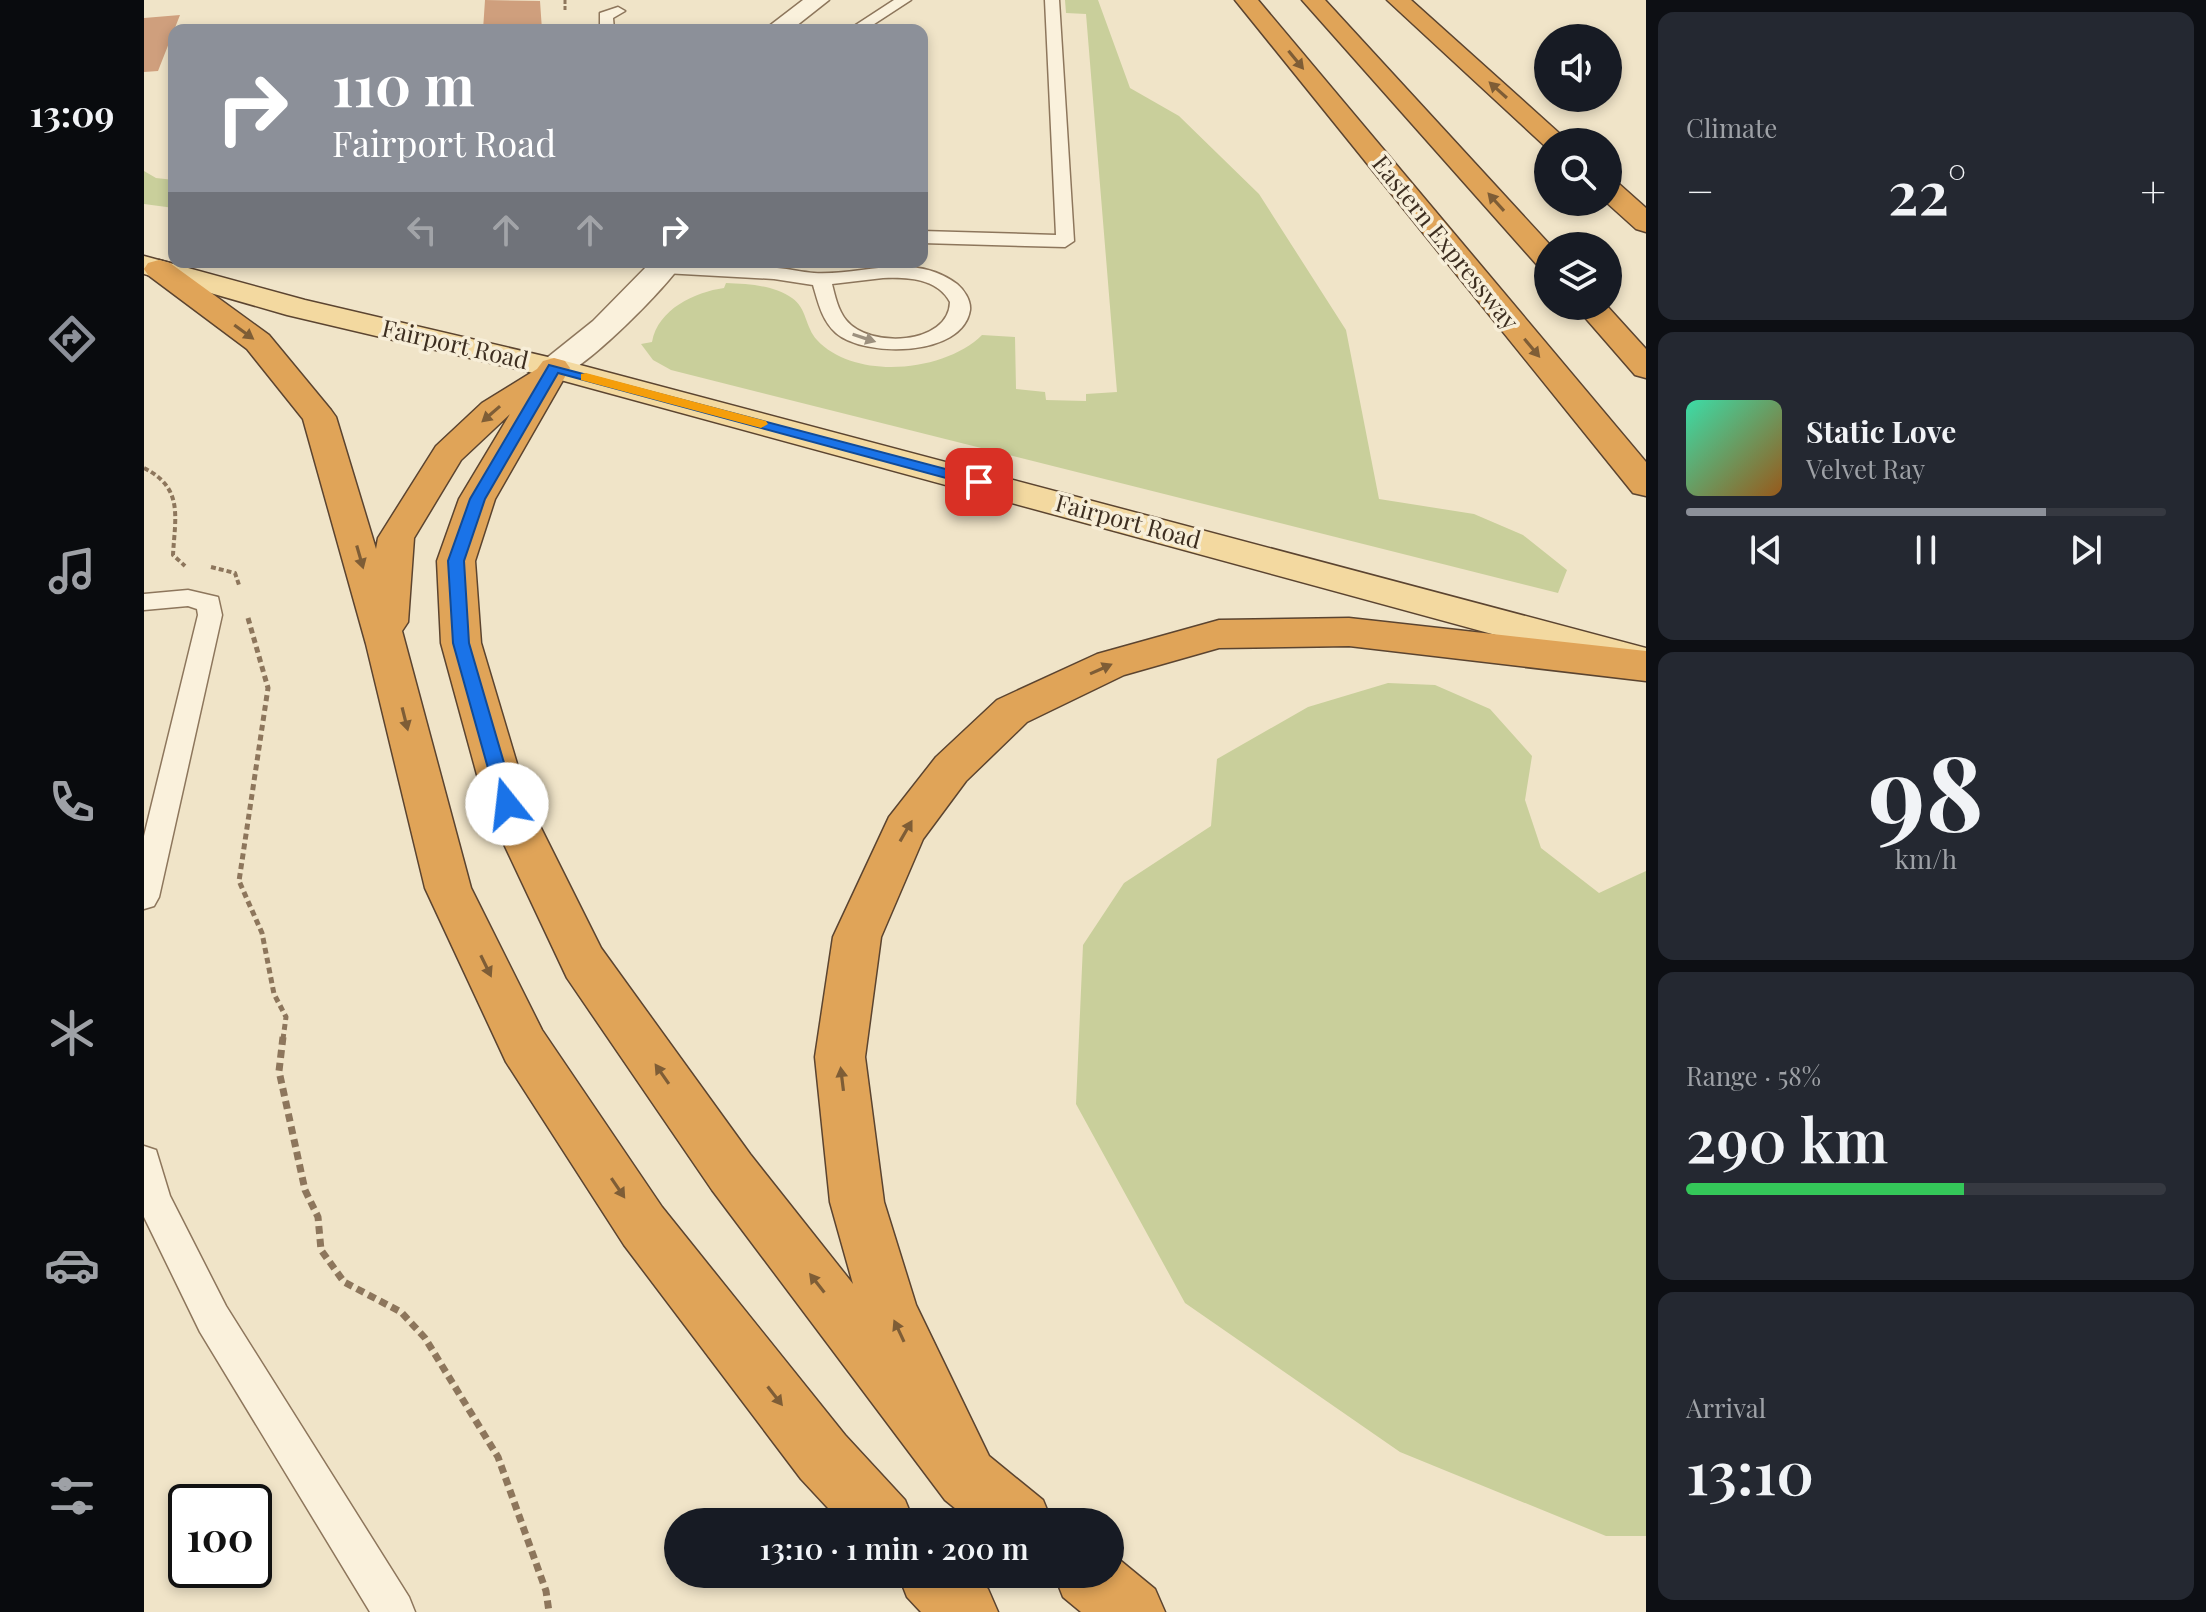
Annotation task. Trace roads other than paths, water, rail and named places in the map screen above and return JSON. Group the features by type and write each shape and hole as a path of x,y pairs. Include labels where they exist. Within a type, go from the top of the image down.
{"highway":[{"name":"Eastern Expressway","path":"1246,0 1646,485"},
{"path":"1313,0 1534,245"},
{"path":"1398,0 1540,128"},
{"path":"1622,202 1646,223"},
{"path":"152,267 258,342 319,417 386,644 448,888 524,1046 643,1226 823,1457 870,1508"},
{"path":"1603,320 1646,368"},
{"path":"386,644 396,538 448,454 494,410 554,368"},
{"path":"554,368 477,499 456,561 461,643 507,804 584,963 731,1172 967,1478 1004,1508"},
{"path":"967,1478 890,1313 861,1216 840,1057 857,937 905,830 951,769 1012,711 1111,664 1219,634 1349,632 1646,664"},
{"path":"943,1588 965,1612"},
{"path":"1103,1588 1132,1612"}],"main road":[{"name":"Fairport Road","path":"152,267 298,308 554,368 1646,664"}],"street":[{"path":"784,24 818,0"},
{"path":"554,368 604,328 663,268"}],"lane":[{"path":"865,24 904,0"},
{"path":"928,237 1065,241 1052,0"},
{"path":"606,24 605,16 618,11"},
{"path":"776,268 821,279 868,272 917,274 951,288 960,298 962,310 957,322 928,340 895,344 863,339 846,331 835,321 821,279"},
{"path":"144,602 188,598 209,603 210,615 144,891"},
{"path":"144,1162 154,1200 213,1319 394,1612"}]}
